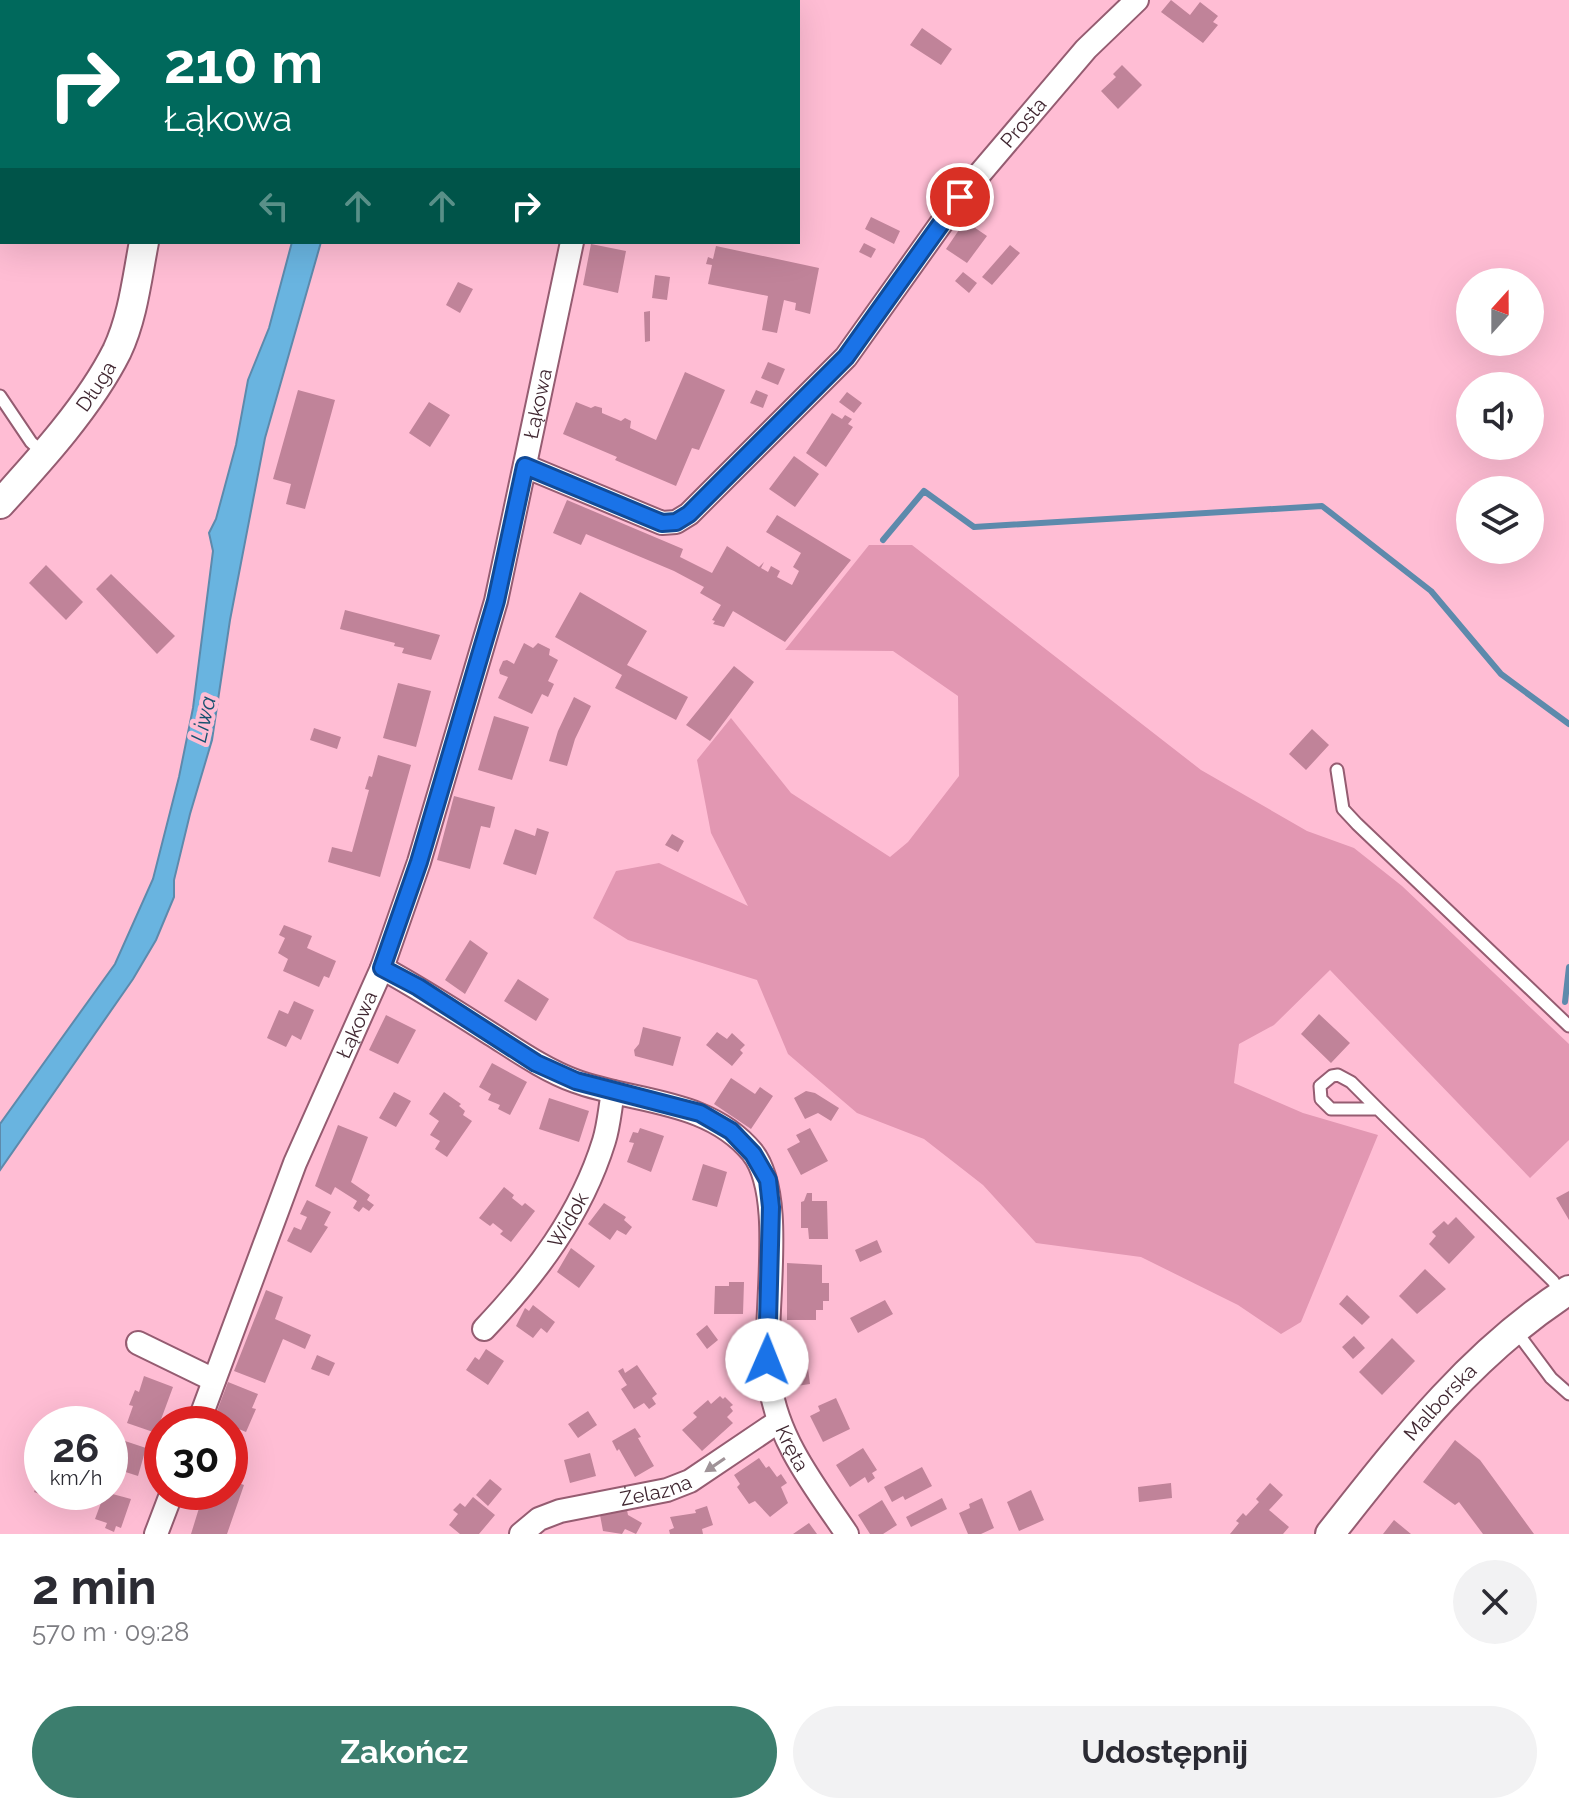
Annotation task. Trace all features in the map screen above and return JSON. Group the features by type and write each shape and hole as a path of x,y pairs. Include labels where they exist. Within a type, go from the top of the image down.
{"street":[{"name":"Prosta","path":"525,466 662,523 676,522 689,514 846,357 960,197 1086,49 1137,0"},
{"name":"Długa","path":"0,504 44,455 84,402 117,350 126,327 144,244"},
{"name":"Łąkowa","path":"205,1406 295,1163 382,968 419,862 496,601 572,244"},
{"name":"Kręta","path":"382,968 418,987 536,1063 576,1081 700,1113 731,1131 753,1154 768,1180 771,1207 767,1360 770,1387 779,1421 794,1454 847,1534"},
{"name":"Widok","path":"484,1329 523,1287 565,1228 605,1139 613,1092"},
{"name":"Malborska","path":"1330,1534 1448,1390 1515,1330 1566,1292"},
{"path":"138,1343 214,1380"},
{"name":"Żelazna","path":"521,1534 539,1519 560,1511 667,1490 690,1481 779,1421"},
{"path":"156,1534 165,1510"}],"lane":[{"path":"0,396 31,442 44,455"},
{"path":"1337,770 1343,809 1569,1026"},
{"path":"1378,1109 1331,1109 1321,1099 1320,1086 1332,1076 1344,1078 1378,1109 1566,1292"},
{"path":"1515,1330 1551,1378 1569,1394"}],"shaded area":[{"path":"869,545 912,545 1201,770 1307,831 1354,848 1402,886 1569,1044 1569,1140 1530,1178 1330,970 1274,1025 1239,1044 1234,1083 1303,1113 1378,1135 1301,1322 1281,1334 1238,1305 1141,1257 1036,1243 983,1185 924,1139 857,1113 788,1054 757,980 628,940 593,918 616,871 659,863 748,906 711,833 697,760 731,718 791,793 890,857 908,842 959,776 958,696 893,651 785,650"}],"water":[{"name":"Liwa","path":"291,244 320,244 265,438 230,620 212,740 174,880 174,897 156,940 133,979 0,1170 0,1124 115,964 153,879 193,708 213,551 209,533 216,519 236,445 248,380 269,328"}],"building":[{"path":"1171,0 1190,15 1200,2 1218,16 1213,22 1218,25 1203,43 1161,12"},
{"path":"922,28 952,49 941,65 910,45"},
{"path":"1122,65 1142,85 1118,109 1101,91 1116,77 1113,74"},
{"path":"871,217 900,231 894,244 865,229"},
{"path":"965,221 987,236 967,263 946,249"},
{"path":"864,243 876,249 871,258 859,252"},
{"path":"591,244 626,251 618,293 583,285"},
{"path":"1010,245 1020,253 992,285 982,277"},
{"path":"716,246 819,268 810,314 795,310 796,303 784,300 777,333 762,330 768,296 708,284 712,265 706,264 708,257 713,259"},
{"path":"963,272 977,283 969,293 955,281"},
{"path":"655,275 670,277 667,300 652,298"},
{"path":"458,282 473,289 460,313 446,305"},
{"path":"650,311 650,341 645,342 644,312"},
{"path":"768,362 785,369 778,385 761,378"},
{"path":"685,372 725,390 699,450 692,448 676,486 563,434 576,402 591,408 602,408 602,413 621,421 625,418 631,421 630,428 656,440"},
{"path":"298,390 335,400 305,509 286,504 291,484 273,479"},
{"path":"756,390 768,395 763,408 750,403"},
{"path":"847,392 862,403 854,413 839,402"},
{"path":"429,402 450,415 430,447 409,433"},
{"path":"832,413 842,419 845,415 852,419 848,424 853,427 826,467 806,453"},
{"path":"794,456 819,474 795,507 769,489"},
{"path":"567,500 683,549 680,557 712,573 727,546 759,567 764,562 761,568 768,572 771,566 780,571 777,577 792,585 799,571 793,567 801,553 766,532 777,515 851,560 785,642 733,611 724,627 713,624 715,621 712,620 721,605 700,593 704,587 674,571 586,534 581,545 553,533"},
{"path":"46,565 83,602 66,620 29,583"},
{"path":"111,574 175,636 157,654 96,589"},
{"path":"580,592 647,631 627,665 688,697 676,720 615,688 622,675 555,637"},
{"path":"345,610 440,635 431,660 402,653 404,648 394,646 395,643 340,629"},
{"path":"524,643 533,648 538,643 550,649 549,655 558,660 548,681 554,684 548,697 542,694 532,714 498,698 508,677 500,674 503,661 514,664"},
{"path":"734,666 754,682 710,741 686,725"},
{"path":"398,683 431,691 416,747 383,738"},
{"path":"574,697 591,706 575,739 567,766 549,761 558,731"},
{"path":"494,716 529,727 512,780 478,770"},
{"path":"314,728 341,737 337,749 310,740"},
{"path":"1312,729 1329,745 1306,770 1289,754"},
{"path":"378,755 411,765 380,877 328,862 332,847 352,852 369,790 365,789"},
{"path":"454,796 495,807 490,828 481,826 470,869 437,860"},
{"path":"537,828 549,832 536,875 503,864 515,829 535,836"},
{"path":"672,834 684,841 678,852 665,845"},
{"path":"284,925 312,936 307,948 336,961 329,978 324,976 319,987 283,971 288,959 278,953 285,938 279,935"},
{"path":"470,940 488,953 465,994 445,980"},
{"path":"518,979 549,999 536,1021 504,1001"},
{"path":"294,1001 314,1010 301,1040 292,1035 286,1047 267,1038 279,1010 288,1014"},
{"path":"1319,1014 1350,1043 1331,1063 1301,1034"},
{"path":"386,1015 416,1030 398,1064 369,1050"},
{"path":"643,1027 681,1037 673,1066 635,1056 634,1050 639,1044"},
{"path":"717,1032 727,1039 732,1033 745,1045 740,1050 743,1053 732,1066 706,1045"},
{"path":"492,1063 527,1082 510,1115 498,1109 500,1105 488,1100 491,1094 479,1087"},
{"path":"731,1078 755,1094 760,1087 773,1096 751,1129 714,1104"},
{"path":"806,1091 839,1108 831,1121 818,1113 805,1119 794,1098"},
{"path":"394,1092 411,1101 396,1127 379,1118"},
{"path":"444,1092 461,1104 459,1106 465,1111 463,1115 472,1121 447,1157 435,1149 440,1141 430,1135 439,1121 429,1114"},
{"path":"549,1098 589,1111 579,1142 539,1129"},
{"path":"338,1125 368,1137 351,1182 370,1195 367,1200 374,1205 369,1211 363,1207 359,1212 353,1208 357,1201 335,1187 331,1195 315,1186"},
{"path":"640,1128 664,1136 651,1172 627,1162 634,1143 629,1142 633,1132 638,1133"},
{"path":"810,1128 828,1161 801,1175 787,1149 800,1142 796,1135"},
{"path":"703,1164 727,1172 717,1207 692,1200"},
{"path":"504,1187 522,1206 525,1203 535,1211 511,1242 500,1234 503,1231 493,1223 490,1226 479,1218"},
{"path":"1569,1191 1569,1220 1556,1198"},
{"path":"807,1193 812,1193 812,1201 827,1201 828,1239 809,1239 808,1228 801,1228 801,1202"},
{"path":"307,1200 331,1212 324,1225 328,1227 311,1253 287,1241 294,1227 301,1230 307,1217 300,1214"},
{"path":"604,1203 626,1217 624,1220 632,1227 626,1235 617,1230 610,1240 588,1224"},
{"path":"1456,1217 1475,1237 1449,1264 1429,1244 1436,1236 1432,1232 1444,1221 1448,1225"},
{"path":"877,1240 882,1252 860,1262 855,1250"},
{"path":"571,1248 595,1266 579,1288 557,1272"},
{"path":"787,1263 822,1265 822,1283 829,1283 829,1301 823,1301 823,1310 816,1310 816,1320 787,1320"},
{"path":"1425,1269 1446,1289 1417,1314 1399,1296"},
{"path":"729,1282 744,1282 743,1314 714,1314 715,1286 729,1286"},
{"path":"266,1290 283,1297 275,1319 311,1335 305,1349 283,1339 265,1383 234,1371"},
{"path":"1347,1295 1370,1317 1362,1325 1339,1304"},
{"path":"885,1300 893,1314 858,1333 850,1318"},
{"path":"533,1305 555,1322 547,1333 541,1328 533,1338 516,1326 525,1308 529,1311"},
{"path":"707,1325 718,1340 707,1349 696,1334"},
{"path":"1354,1336 1365,1348 1353,1359 1342,1347"},
{"path":"1392,1338 1415,1361 1382,1395 1359,1372"},
{"path":"805,1345 810,1384 783,1388 778,1349"},
{"path":"486,1349 504,1361 488,1385 466,1370 475,1357 479,1360"},
{"path":"317,1355 335,1363 329,1376 311,1369"},
{"path":"637,1365 657,1394 652,1398 656,1404 649,1409 644,1403 634,1409 621,1389 627,1385 618,1371 623,1368 625,1373"},
{"path":"144,1376 173,1387 166,1406 144,1406 144,1429 128,1423 133,1406 129,1405 135,1390 139,1392"},
{"path":"228,1382 258,1394 248,1427 248,1406 219,1406"},
{"path":"720,1396 733,1405 730,1407 733,1411 727,1417 733,1423 702,1451 682,1430 697,1417 693,1413 708,1400 711,1404"},
{"path":"836,1398 850,1429 823,1442 810,1416 820,1411 818,1406"},
{"path":"588,1411 597,1425 578,1438 568,1424"},
{"path":"635,1428 654,1466 635,1477 612,1441"},
{"path":"1455,1440 1480,1460 1534,1534 1483,1534 1459,1502 1455,1505 1423,1482"},
{"path":"128,1442 144,1447 138,1476 128,1473"},
{"path":"863,1448 877,1470 872,1473 875,1478 868,1483 865,1477 850,1487 836,1465"},
{"path":"590,1453 596,1476 570,1483 564,1460"},
{"path":"759,1458 766,1468 769,1466 777,1477 781,1474 787,1483 781,1487 788,1503 770,1517 755,1501 749,1504 737,1487 740,1484 734,1475"},
{"path":"922,1467 932,1486 905,1500 903,1496 892,1502 884,1487"},
{"path":"490,1479 502,1489 488,1506 476,1495"},
{"path":"1171,1483 1172,1498 1139,1502 1138,1487"},
{"path":"1270,1483 1283,1495 1269,1510 1289,1527 1283,1534 1230,1534 1239,1523 1236,1521 1243,1513 1246,1516 1259,1502 1256,1499"},
{"path":"1031,1490 1044,1520 1019,1531 1007,1502"},
{"path":"473,1497 495,1515 479,1534 460,1534 449,1525 458,1514 453,1510 460,1503 465,1507"},
{"path":"942,1498 947,1509 911,1527 906,1517"},
{"path":"982,1498 994,1528 981,1534 968,1534 959,1513"},
{"path":"882,1500 897,1525 883,1534 870,1534 858,1515"},
{"path":"707,1506 713,1525 702,1529 703,1534 670,1534 669,1530 674,1528 670,1517 696,1513 695,1510"},
{"path":"98,1510 127,1510 121,1528 116,1526 114,1532 105,1528 107,1523 95,1519"},
{"path":"198,1510 235,1510 227,1534 191,1534"},
{"path":"627,1510 628,1515 642,1523 636,1534 625,1529 622,1534 603,1531 600,1515"},
{"path":"1394,1520 1411,1534 1383,1534"},
{"path":"809,1523 817,1534 793,1534"}],"waterway":[{"path":"883,540 924,491 974,527 1322,506 1431,591 1501,674 1569,724"},
{"path":"1565,1002 1569,967"}],"route":[{"path":"767,1360 771,1207 768,1180 753,1154 731,1131 700,1113 576,1081 536,1063 418,987 382,968 419,862 481,643 496,601 525,466 662,523 676,522 689,514 846,357 960,197"}]}
